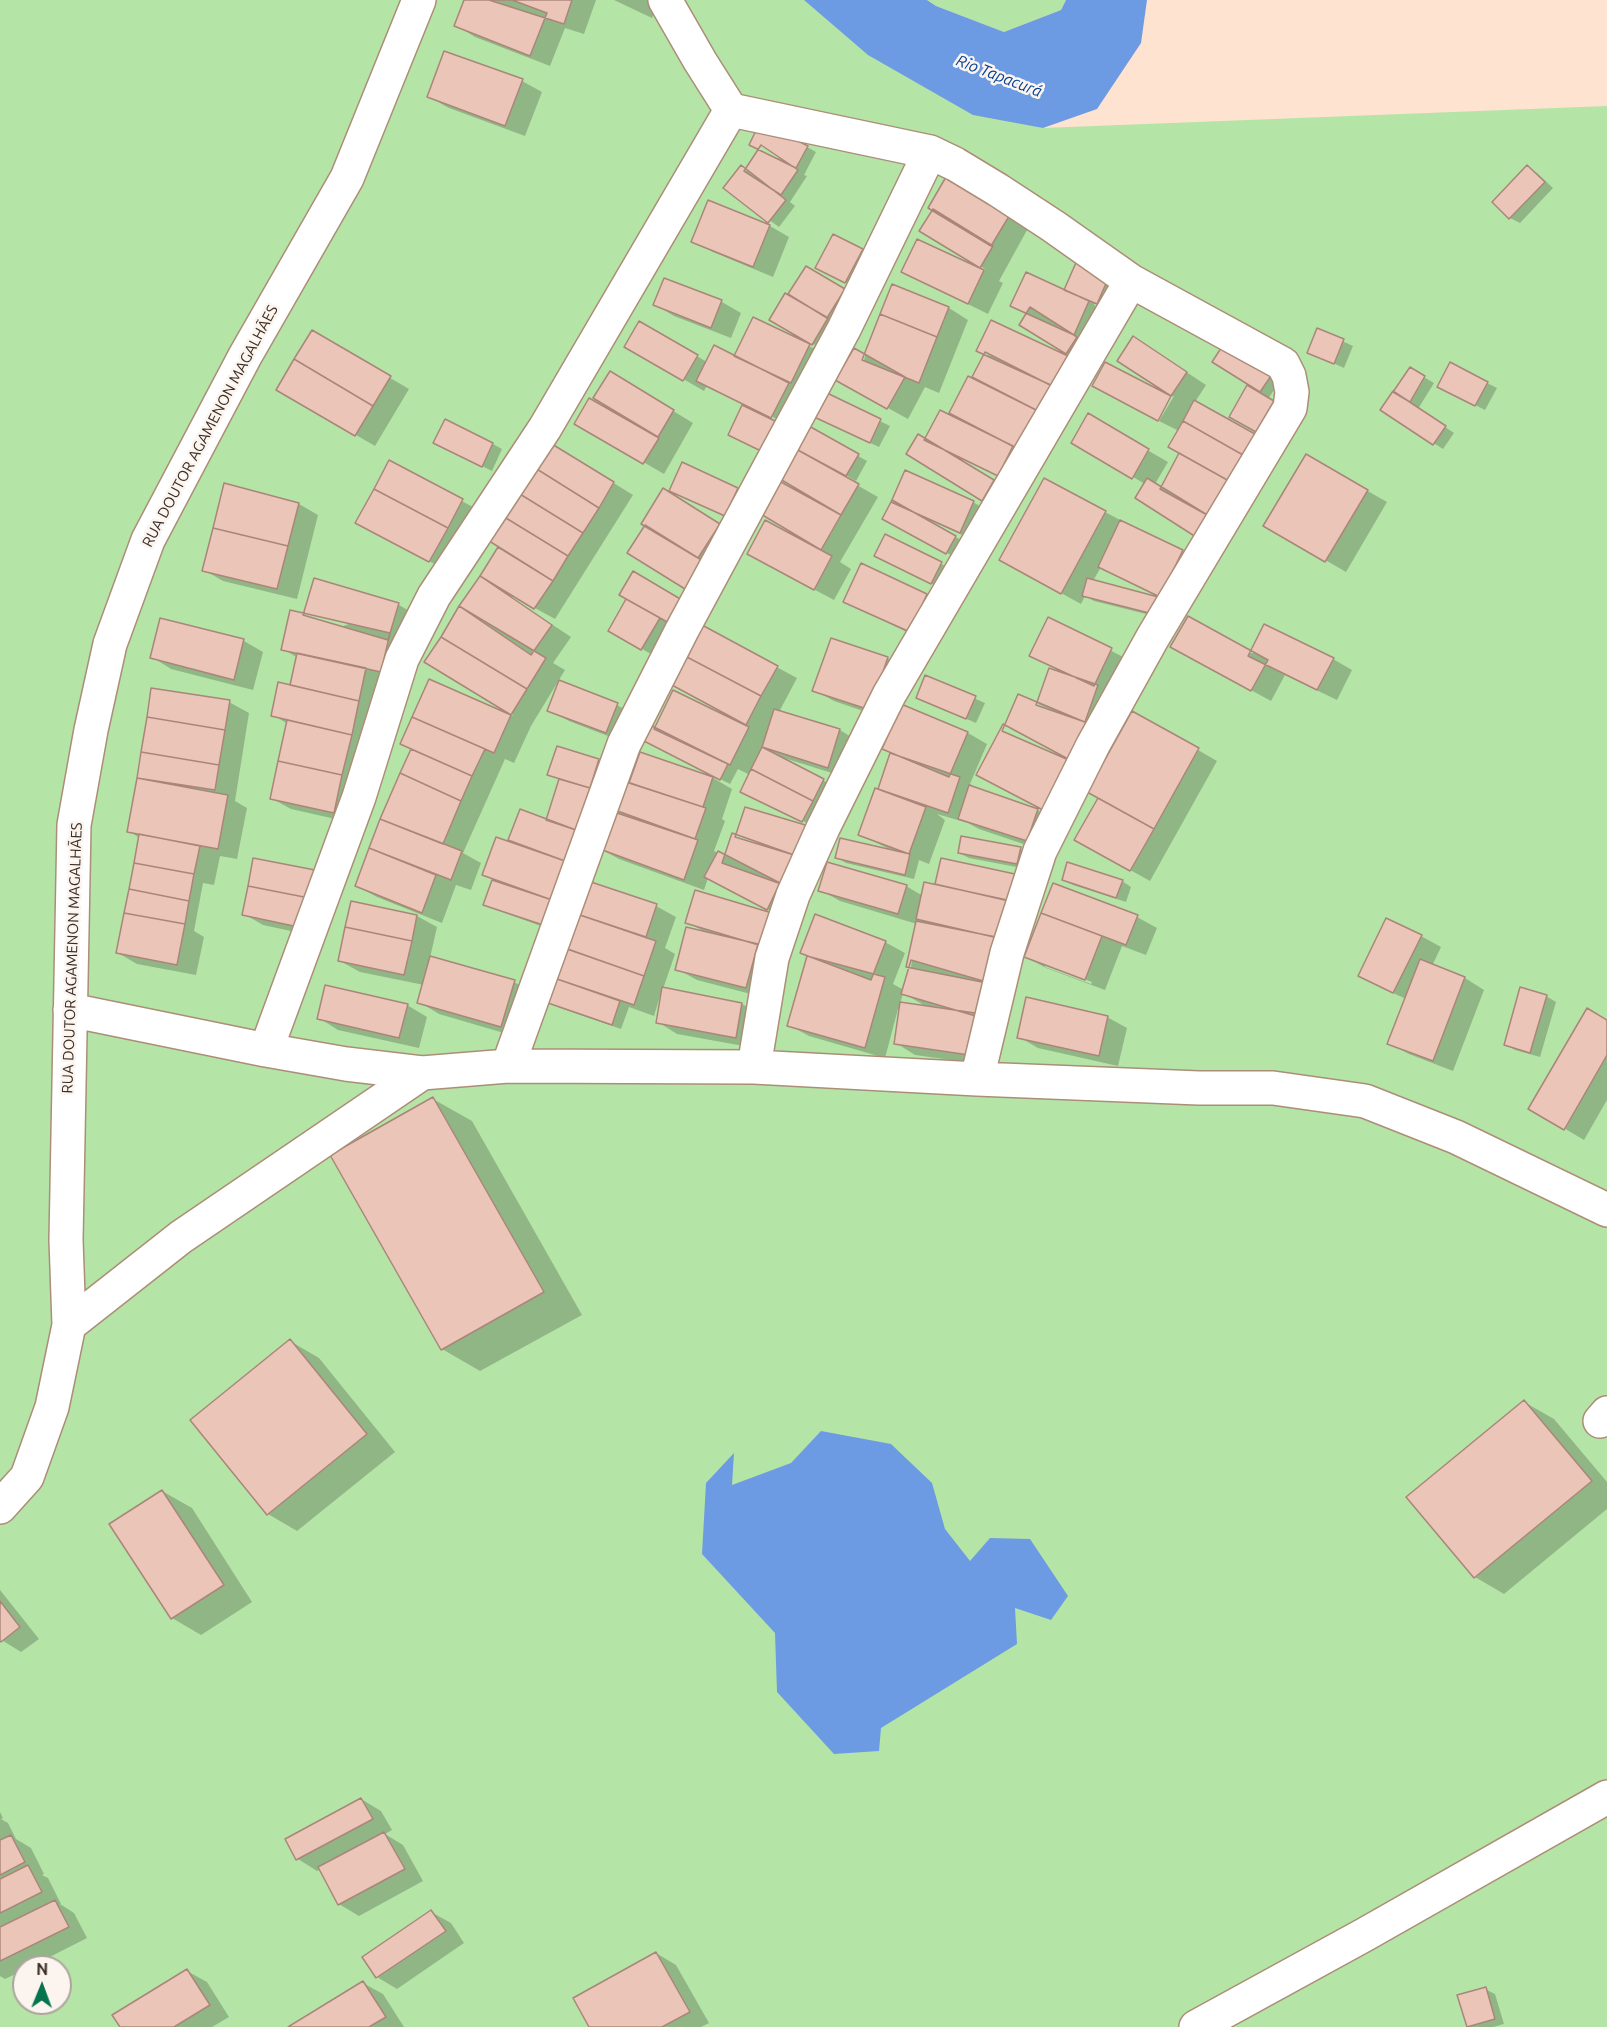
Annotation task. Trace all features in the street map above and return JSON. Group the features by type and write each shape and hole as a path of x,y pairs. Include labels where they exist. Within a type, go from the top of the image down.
{"street":[{"name":"RUA DOUTOR AGAMENON MAGALHÃES","path":"0,1507 27,1477 52,1407 69,1325 66,1240 74,825 91,730 110,644 148,540 245,356 347,178 419,0"},
{"path":"665,0 731,110 930,152 998,190 1131,281 1283,364 1289,376 1292,392 1290,408 1153,637 1093,745 1040,851 1006,952 977,1079"},
{"path":"266,1050 359,797 402,659 434,597 545,428 731,110"},
{"path":"508,1066 624,744 682,630 844,329 930,152"},
{"path":"754,1067 772,958 793,896 823,828 890,695 1131,281"},
{"path":"70,1010 266,1050 346,1064 422,1073 508,1066 754,1067 1199,1088 1274,1088 1365,1101 1456,1137 1607,1210"},
{"path":"69,1325 181,1237 422,1073"},
{"path":"1196,2027 1607,1797"}],"green space":[{"path":"0,0 848,0 1043,128 1607,106 1607,2027 0,2027"},
{"path":"927,0 1066,0 1061,10 1004,32 936,6"}],"water":[{"name":"Rio Tapacurá","path":"804,0 927,0 936,6 1004,32 1061,10 1066,0 1147,0 1141,43 1097,109 1043,128 973,115 868,55"},
{"path":"821,1431 891,1444 932,1483 945,1529 970,1561 990,1538 1030,1539 1068,1596 1051,1620 1015,1608 1017,1644 881,1728 879,1751 834,1754 777,1692 775,1633 702,1554 706,1483 734,1453 732,1485 791,1463"}],"building":[{"path":"464,0 512,0 547,13 530,56 454,26"},
{"path":"489,0 572,0 564,24"},
{"path":"444,51 523,79 505,126 427,97"},
{"path":"760,122 808,146 796,168 749,145"},
{"path":"761,145 798,170 781,195 744,171"},
{"path":"741,165 786,200 768,223 723,188"},
{"path":"1527,165 1545,182 1509,219 1492,202"},
{"path":"950,170 1014,208 991,246 928,208"},
{"path":"708,200 770,225 753,267 691,242"},
{"path":"933,209 993,246 980,268 919,231"},
{"path":"833,234 863,249 845,283 815,268"},
{"path":"917,239 984,270 968,304 901,272"},
{"path":"1078,258 1111,272 1097,304 1064,290"},
{"path":"806,266 845,289 827,318 788,294"},
{"path":"1026,272 1089,301 1074,335 1010,306"},
{"path":"664,278 722,300 711,328 653,305"},
{"path":"892,284 949,307 937,337 880,314"},
{"path":"785,293 828,318 812,345 769,320"},
{"path":"1030,307 1077,337 1066,354 1019,325"},
{"path":"880,314 937,337 919,383 862,360"},
{"path":"753,317 810,344 791,383 734,356"},
{"path":"991,320 1068,356 1053,386 976,351"},
{"path":"639,321 698,355 683,381 624,347"},
{"path":"1317,328 1344,339 1334,364 1307,353"},
{"path":"312,330 391,376 373,406 294,359"},
{"path":"1133,336 1187,372 1171,396 1117,361"},
{"path":"1225,342 1273,373 1260,392 1212,362"},
{"path":"714,345 789,383 771,418 696,381"},
{"path":"854,348 905,377 887,409 835,380"},
{"path":"985,352 1052,386 1038,411 972,377"},
{"path":"294,359 373,406 355,436 276,390"},
{"path":"1105,362 1171,396 1158,421 1092,386"},
{"path":"1450,362 1488,382 1475,406 1437,387"},
{"path":"1410,367 1425,376 1410,402 1393,392"},
{"path":"610,371 674,410 658,437 593,398"},
{"path":"968,376 1042,413 1022,451 949,413"},
{"path":"1247,385 1274,401 1256,432 1229,417"},
{"path":"1393,391 1446,426 1433,445 1380,410"},
{"path":"825,392 881,419 870,443 812,416"},
{"path":"589,398 659,438 643,464 574,424"},
{"path":"1194,400 1255,434 1243,455 1183,421"},
{"path":"742,405 775,421 761,451 728,435"},
{"path":"940,410 1013,446 998,476 924,440"},
{"path":"1088,413 1149,449 1132,479 1071,443"},
{"path":"445,419 493,443 482,467 433,443"},
{"path":"1183,421 1243,455 1229,481 1168,447"},
{"path":"809,426 859,454 846,476 796,449"},
{"path":"918,434 994,480 982,501 906,454"},
{"path":"547,441 614,482 599,508 532,466"},
{"path":"787,444 859,484 841,515 770,476"},
{"path":"1179,453 1229,481 1209,516 1160,489"},
{"path":"1306,454 1368,490 1325,562 1263,526"},
{"path":"389,460 463,499 448,528 374,489"},
{"path":"682,462 738,488 725,516 669,491"},
{"path":"532,466 599,508 583,533 515,491"},
{"path":"905,470 974,501 960,533 891,502"},
{"path":"1044,478 1106,511 1061,594 999,560"},
{"path":"1147,478 1209,516 1196,537 1135,498"},
{"path":"780,479 841,515 821,550 759,513"},
{"path":"224,483 299,503 288,546 213,528"},
{"path":"663,488 720,524 698,558 641,524"},
{"path":"374,489 448,528 429,562 355,523"},
{"path":"515,491 583,533 568,556 501,515"},
{"path":"892,500 956,536 946,554 882,519"},
{"path":"501,515 568,556 553,581 486,539"},
{"path":"765,520 832,556 814,590 747,554"},
{"path":"1120,520 1183,550 1160,597 1098,567"},
{"path":"645,525 703,561 685,589 627,553"},
{"path":"213,528 288,546 277,589 202,571"},
{"path":"885,534 942,562 931,584 874,556"},
{"path":"498,547 553,581 534,609 480,576"},
{"path":"861,563 927,594 910,632 843,602"},
{"path":"633,571 682,600 669,623 619,595"},
{"path":"480,576 552,625 531,655 459,606"},
{"path":"314,578 399,603 388,640 303,615"},
{"path":"1087,578 1162,598 1157,615 1082,596"},
{"path":"626,599 660,618 641,650 608,631"},
{"path":"459,606 546,658 527,689 441,637"},
{"path":"290,610 390,633 381,672 281,650"},
{"path":"1188,616 1268,660 1251,691 1170,647"},
{"path":"1048,617 1112,648 1094,686 1029,656"},
{"path":"160,618 244,639 234,680 150,658"},
{"path":"1264,624 1334,658 1317,690 1248,656"},
{"path":"702,625 778,666 761,696 685,656"},
{"path":"441,637 527,689 511,715 424,662"},
{"path":"831,638 888,657 870,710 812,691"},
{"path":"297,653 366,668 359,701 290,685"},
{"path":"685,656 761,696 746,725 670,684"},
{"path":"1049,668 1098,685 1085,722 1036,705"},
{"path":"925,675 976,696 966,719 916,698"},
{"path":"429,679 511,715 494,753 412,717"},
{"path":"559,680 618,703 606,733 547,711"},
{"path":"278,682 359,701 352,735 271,716"},
{"path":"151,688 230,700 225,730 147,717"},
{"path":"673,690 749,727 730,765 654,729"},
{"path":"1018,694 1087,723 1071,761 1002,731"},
{"path":"901,704 968,732 949,777 882,749"},
{"path":"774,709 840,729 828,768 762,747"},
{"path":"1132,711 1199,748 1154,829 1087,792"},
{"path":"147,717 225,730 219,765 141,752"},
{"path":"412,717 485,749 472,776 400,744"},
{"path":"287,720 352,735 342,775 278,761"},
{"path":"1003,724 1070,760 1043,810 976,775"},
{"path":"652,726 728,764 720,780 644,741"},
{"path":"557,746 599,759 590,788 547,775"},
{"path":"762,747 824,779 813,801 751,769"},
{"path":"411,749 472,776 461,801 400,773"},
{"path":"141,752 219,765 215,790 137,778"},
{"path":"640,752 713,777 703,807 629,783"},
{"path":"890,753 960,777 948,813 878,789"},
{"path":"278,761 342,775 334,813 270,799"},
{"path":"751,769 813,801 802,822 740,792"},
{"path":"400,773 461,801 443,844 380,819"},
{"path":"137,778 228,795 218,849 127,832"},
{"path":"559,779 590,788 576,830 546,820"},
{"path":"624,781 706,808 695,839 614,812"},
{"path":"969,785 1038,809 1027,841 958,819"},
{"path":"875,788 926,807 909,854 858,835"},
{"path":"1098,798 1154,829 1130,871 1074,840"},
{"path":"745,807 812,827 794,855 735,837"},
{"path":"520,809 576,830 565,861 508,840"},
{"path":"612,809 698,840 684,880 597,848"},
{"path":"380,819 462,851 451,880 369,848"},
{"path":"732,833 794,855 784,885 722,863"},
{"path":"139,834 200,846 194,874 134,863"},
{"path":"961,836 1021,847 1017,864 958,853"},
{"path":"496,837 565,861 552,900 482,875"},
{"path":"840,838 910,854 905,875 835,858"},
{"path":"369,848 436,875 422,913 355,886"},
{"path":"718,851 780,883 767,910 704,877"},
{"path":"253,858 315,870 309,898 248,886"},
{"path":"941,858 1015,874 1009,901 935,884"},
{"path":"827,862 907,885 898,914 818,891"},
{"path":"1067,862 1123,880 1116,898 1062,880"},
{"path":"134,863 194,874 189,901 129,889"},
{"path":"492,880 552,900 543,925 483,905"},
{"path":"585,880 657,904 646,937 574,913"},
{"path":"924,882 1007,900 998,938 916,919"},
{"path":"1053,883 1138,915 1126,945 1041,913"},
{"path":"248,886 309,898 303,928 242,915"},
{"path":"129,889 189,901 185,924 124,913"},
{"path":"695,890 772,913 762,946 685,923"},
{"path":"351,901 417,915 412,941 345,927"},
{"path":"124,913 185,924 177,965 116,953"},
{"path":"574,913 656,941 644,976 562,947"},
{"path":"1041,913 1102,936 1085,980 1024,957"},
{"path":"815,914 886,941 871,980 800,953"},
{"path":"1386,918 1422,935 1393,993 1358,976"},
{"path":"916,921 996,937 987,983 906,967"},
{"path":"345,927 412,941 404,975 338,961"},
{"path":"686,927 758,944 746,988 675,970"},
{"path":"567,949 644,976 634,1005 557,979"},
{"path":"430,956 515,980 501,1027 417,1003"},
{"path":"807,956 885,977 865,1048 787,1026"},
{"path":"1420,959 1465,977 1433,1061 1387,1044"},
{"path":"911,960 990,983 979,1017 901,994"},
{"path":"557,979 620,1001 612,1025 548,1003"},
{"path":"325,985 408,1004 399,1038 317,1019"},
{"path":"662,987 742,1003 736,1038 656,1023"},
{"path":"1520,987 1547,995 1530,1053 1504,1045"},
{"path":"1026,997 1108,1016 1099,1056 1017,1038"},
{"path":"900,1002 975,1013 969,1055 894,1044"},
{"path":"1587,1008 1607,1020 1607,1055 1564,1130 1528,1109"},
{"path":"433,1097 544,1292 441,1350 330,1155"},
{"path":"290,1339 367,1434 267,1515 190,1420"},
{"path":"1524,1400 1592,1481 1474,1578 1406,1497"},
{"path":"162,1490 224,1585 171,1619 109,1524"},
{"path":"0,1601 20,1627 1,1642 0,1641"},
{"path":"361,1798 373,1819 296,1860 285,1839"},
{"path":"384,1832 405,1869 338,1905 318,1867"},
{"path":"11,1835 25,1862 0,1875 0,1840"},
{"path":"28,1865 42,1892 0,1913 0,1879"},
{"path":"55,1900 69,1927 0,1961 0,1927"},
{"path":"431,1910 446,1931 376,1978 362,1957"},
{"path":"656,1952 690,2012 662,2027 589,2027 573,1998"},
{"path":"187,1969 210,2005 174,2027 120,2027 112,2015"},
{"path":"363,1981 386,2017 369,2027 288,2027"},
{"path":"1486,1987 1495,2019 1467,2027 1457,1995"}]}
